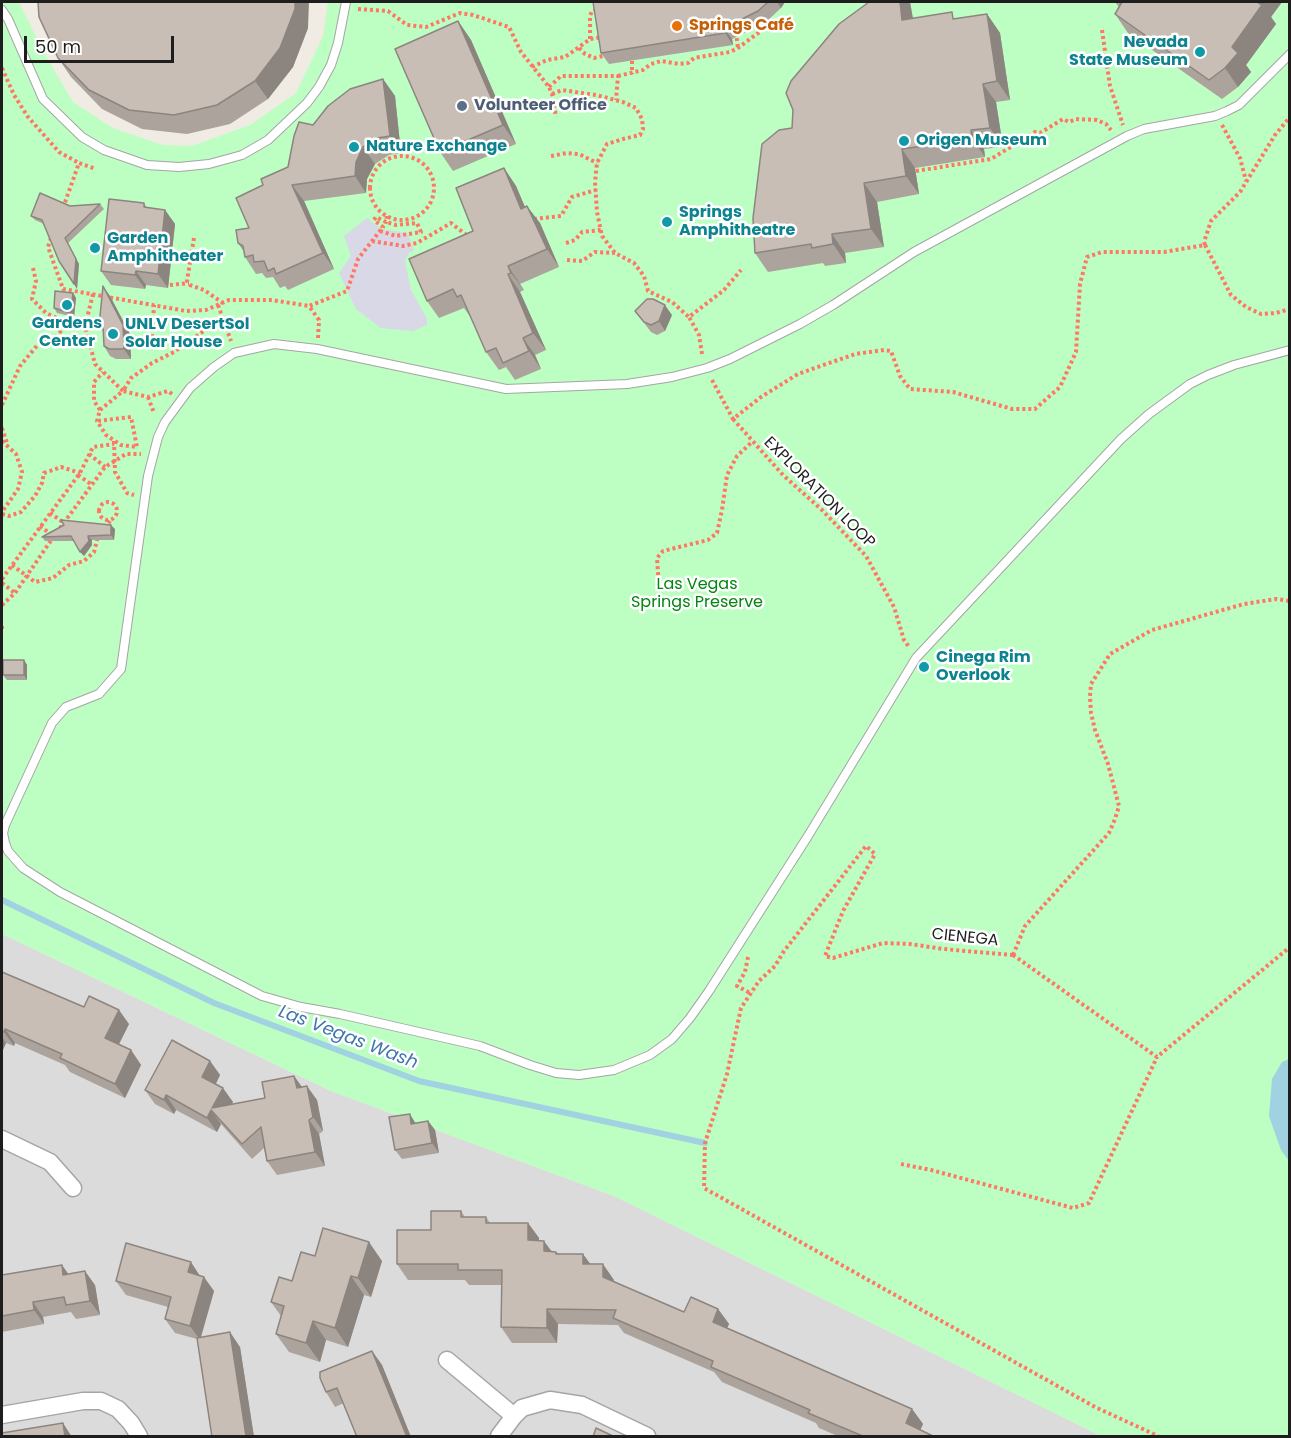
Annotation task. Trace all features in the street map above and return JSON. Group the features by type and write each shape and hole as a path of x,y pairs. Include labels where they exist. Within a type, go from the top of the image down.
{"street":[{"path":"2,1138 50,1162 73,1188"},
{"path":"447,1360 514,1416"},
{"path":"499,1437 522,1408 550,1400 582,1405 647,1437"},
{"path":"2,1415 83,1401 101,1401 118,1409 131,1423 139,1437"}],"lane":[{"path":"2,10 44,99 82,137 104,150 147,165 179,167 209,164 242,155 268,140 307,103 331,65 346,5"},
{"path":"1290,54 1239,105 1215,116 1144,129 1119,140 914,252 800,324 730,359 672,377 627,384 506,389 317,349 274,344 234,353 190,388 165,422 152,455 121,669 99,694 66,706 52,723 2,833 8,852 24,868 60,892 262,996 301,1007 480,1046 556,1073 579,1075 614,1070 650,1055 672,1039 690,1018 808,836 916,658 1121,439 1149,414 1190,384 1233,365 1290,350"}],"path":[{"path":"346,5 388,10 407,24 426,27 460,13 508,27 521,52 549,87 556,117"},
{"path":"590,39 592,11 597,10 598,20"},
{"path":"549,87 561,76 618,76 632,74 662,61 688,63 694,58 730,52 773,22"},
{"path":"735,25 738,48"},
{"path":"1102,30 1110,86 1125,131"},
{"path":"532,67 547,60 565,57 590,39 605,37"},
{"path":"579,48 594,58 608,55"},
{"path":"631,51 632,74"},
{"path":"2,68 14,95 28,117 59,152 96,169"},
{"path":"616,100 618,76"},
{"path":"552,94 562,90 596,95 636,108 642,119 643,129 640,135 607,144 597,163 596,190 602,236 615,253 634,263 644,276 648,291 672,302 690,317 699,335 702,354"},
{"path":"1290,117 1275,135 1240,192 1211,221 1203,242 1232,295 1246,307 1261,314 1290,309"},
{"path":"916,171 991,159 1035,132 1040,133 1063,119 1069,122 1076,119 1097,120 1106,124 1119,140"},
{"path":"1220,122 1240,158 1246,183"},
{"path":"551,156 567,153 579,154 597,163"},
{"path":"406,156 416,159 428,169 433,180 433,193 429,204 413,218 398,220 387,216 377,208 371,198 370,186 373,174 380,164 390,158 406,156"},
{"path":"60,217 79,163"},
{"path":"524,220 561,216 572,197 596,190"},
{"path":"386,222 387,216"},
{"path":"52,237 48,247 63,288 186,311 206,310 229,300 272,300 309,306 347,291 358,259 383,227 374,220 376,217 396,225 417,224 421,232 396,236 380,231"},
{"path":"372,241 403,246 413,244 451,223 474,241"},
{"path":"566,243 575,240 582,232 601,230"},
{"path":"189,283 187,281 194,238"},
{"path":"733,418 798,374 855,354 884,350 891,351 900,376 910,389 953,393 1012,409 1035,410 1060,387 1076,352 1080,284 1088,257 1102,252 1164,252 1205,245"},
{"path":"567,260 582,261 595,252 615,253"},
{"path":"33,268 36,281 32,299 46,313 68,323 86,326"},
{"path":"690,317 724,291 741,270"},
{"path":"170,285 189,283 223,303"},
{"path":"106,297 107,288"},
{"path":"93,294 86,326 94,364 123,391 148,397 168,391 181,400"},
{"path":"152,337 154,305"},
{"path":"218,305 226,323 234,353"},
{"path":"309,306 319,320 318,341"},
{"path":"2,405 2,399 20,366 40,342 57,336 68,323"},
{"path":"97,421 131,417 137,447 121,445 106,435 97,421 100,410 123,391 131,378 152,363 174,352 205,330 226,323"},
{"path":"100,410 94,401 94,382 103,372"},
{"name":"EXPLORATION LOOP","path":"710,377 733,418 752,442 783,476 822,510 866,556 889,597 904,640 913,653"},
{"path":"2,428 7,444"},
{"path":"2,441 16,454 22,472 18,489 2,513 9,516 21,512 35,496 44,473 61,467 79,474 92,486"},
{"path":"15,593 2,581 12,565 79,474 93,447 114,442"},
{"path":"114,442 115,472 127,493 145,499"},
{"path":"659,587 657,558 663,551 708,540 717,533 727,475 737,456 752,442"},
{"path":"89,454 105,467"},
{"path":"2,605 15,593 105,467 126,454 152,455"},
{"path":"12,565 35,582 53,578 69,565 84,561 94,552 96,538 116,515 117,509 113,504 104,502 98,513 104,520 110,520"},
{"path":"50,513 64,523"},
{"path":"40,526 54,536"},
{"name":"CIENEGA","path":"752,994 759,981 775,966 784,951 866,846 875,854 843,911 825,956 833,958 883,943 1013,955 1025,927 1109,833 1115,819 1119,806 1108,764 1095,729 1090,696 1091,684 1110,654 1152,630 1174,623 1244,604 1276,599 1290,601"},
{"path":"901,1164 1073,1208 1089,1203 1157,1057 1290,947"},
{"path":"745,950 748,960 745,972 737,986 752,994 741,1008 727,1074 705,1143 704,1188 1095,1407 1158,1437"},
{"path":"1013,955 1157,1057"}],"shaded area":[{"path":"367,218 381,229 408,233 414,250 409,253 405,261 411,290 427,319 427,325 413,331 381,328 356,309 339,273 351,256 344,236"},
{"path":"2,934 331,1091 614,1196 1101,1436 2,1436"}],"green space":[{"name":"Las Vegas Springs Preserve","path":"2,2 19,2 43,51 73,102 113,128 163,145 192,146 250,125 296,93 323,36 328,2 1289,2 1289,1436 1101,1436 614,1196 331,1091 2,934"}],"water":[{"path":"1289,1059 1289,1161 1281,1150 1269,1116 1272,1079 1282,1062"}],"building":[{"path":"38,2 295,2 295,9 280,48 255,81 217,105 174,115 129,110 89,90 58,58 39,17"},
{"name":"Springs Café","path":"593,2 768,2 758,11 724,28 725,33 601,53"},
{"name":"Origen Museum","path":"869,2 900,2 902,20 952,12 953,19 987,14 997,81 983,84 990,128 971,130 972,139 902,149 906,176 864,183 871,229 832,234 833,244 812,248 811,244 755,253 753,218 762,144 779,130 792,128 793,110 786,93 791,81 839,24"},
{"name":"Nevada State Museum","path":"1122,2 1257,2 1262,5 1232,47 1238,53 1225,68 1209,80 1115,14"},
{"name":"Volunteer Office","path":"458,21 503,125 440,152 395,49"},
{"path":"383,79 390,136 377,138 363,147 356,162 355,176 292,185 323,253 276,274 274,268 268,271 264,261 254,262 253,255 245,257 243,246 238,243 236,230 249,228 236,198 263,185 261,179 288,167 299,122 313,125 328,106 350,89"},
{"path":"504,168 521,209 527,206 547,249 508,266 511,273 508,274 533,333 523,338 529,351 503,363 496,348 486,352 461,295 457,297 453,289 427,301 409,259 473,231 456,188"},
{"path":"40,193 70,206 100,204 65,238 76,259 74,284 59,261 42,220 31,216"},
{"path":"109,199 144,203 144,207 165,210 158,274 136,271 135,275 101,271"},
{"name":"UNLV DesertSol Solar House","path":"103,286 123,325 124,349 109,349 104,346 103,326 99,326"},
{"name":"Gardens Center","path":"55,291 73,293 71,313 54,308"},
{"path":"647,299 653,299 665,305 659,321 651,325 644,322 635,311"},
{"path":"61,520 111,525 111,535 88,536 89,541 80,552 71,536 42,537 64,525"},
{"path":"3,660 24,660 24,675 3,675"},
{"path":"2,972 84,1007 89,996 119,1010 105,1038 131,1050 115,1084 60,1058 62,1054 5,1029 4,1032 2,1031"},
{"path":"172,1040 210,1061 202,1077 223,1088 212,1108 265,1098 262,1082 294,1076 297,1088 307,1086 313,1117 309,1120 315,1152 267,1161 261,1127 242,1144 211,1110 207,1118 166,1095 164,1100 145,1090"},
{"path":"410,1114 411,1124 428,1121 432,1143 395,1150 389,1117"},
{"path":"431,1211 461,1211 461,1217 486,1217 486,1223 528,1223 528,1240 544,1241 544,1251 556,1252 556,1254 583,1254 583,1264 603,1264 603,1277 684,1312 691,1297 718,1309 713,1322 912,1409 906,1423 935,1437 865,1437 808,1413 810,1410 711,1367 713,1361 613,1318 616,1310 547,1309 547,1328 501,1327 502,1270 458,1270 458,1264 397,1264 397,1230 431,1230"},
{"path":"323,1228 369,1242 358,1278 351,1276 335,1328 313,1321 306,1343 276,1334 284,1306 271,1302 279,1277 292,1281 301,1252 315,1256"},
{"path":"126,1243 191,1262 188,1272 204,1277 190,1326 165,1319 171,1297 116,1281"},
{"path":"62,1265 63,1275 85,1271 90,1301 66,1305 64,1297 33,1302 34,1310 2,1316 2,1275"},
{"path":"230,1332 246,1436 212,1437 197,1338"},
{"path":"372,1351 407,1437 357,1437 337,1388 326,1392 320,1378 320,1372"},
{"path":"63,1423 65,1437 2,1437 2,1433"},
{"path":"596,1428 615,1437 593,1437"}],"waterway":[{"name":"Las Vegas Wash","path":"2,900 214,1003 419,1081 705,1143"}],"place":[{"name":"Springs Café","path":"677,26"},
{"name":"Nevada State Museum","path":"1200,52"},
{"name":"Volunteer Office","path":"462,106"},
{"name":"Origen Museum","path":"904,141"},
{"name":"Nature Exchange","path":"354,147"},
{"name":"Springs Amphitheatre","path":"667,222"},
{"name":"Garden Amphitheater","path":"95,248"},
{"name":"Gardens Center","path":"67,305"},
{"name":"UNLV DesertSol Solar House","path":"113,334"},
{"name":"Cinega Rim Overlook","path":"924,667"}]}
